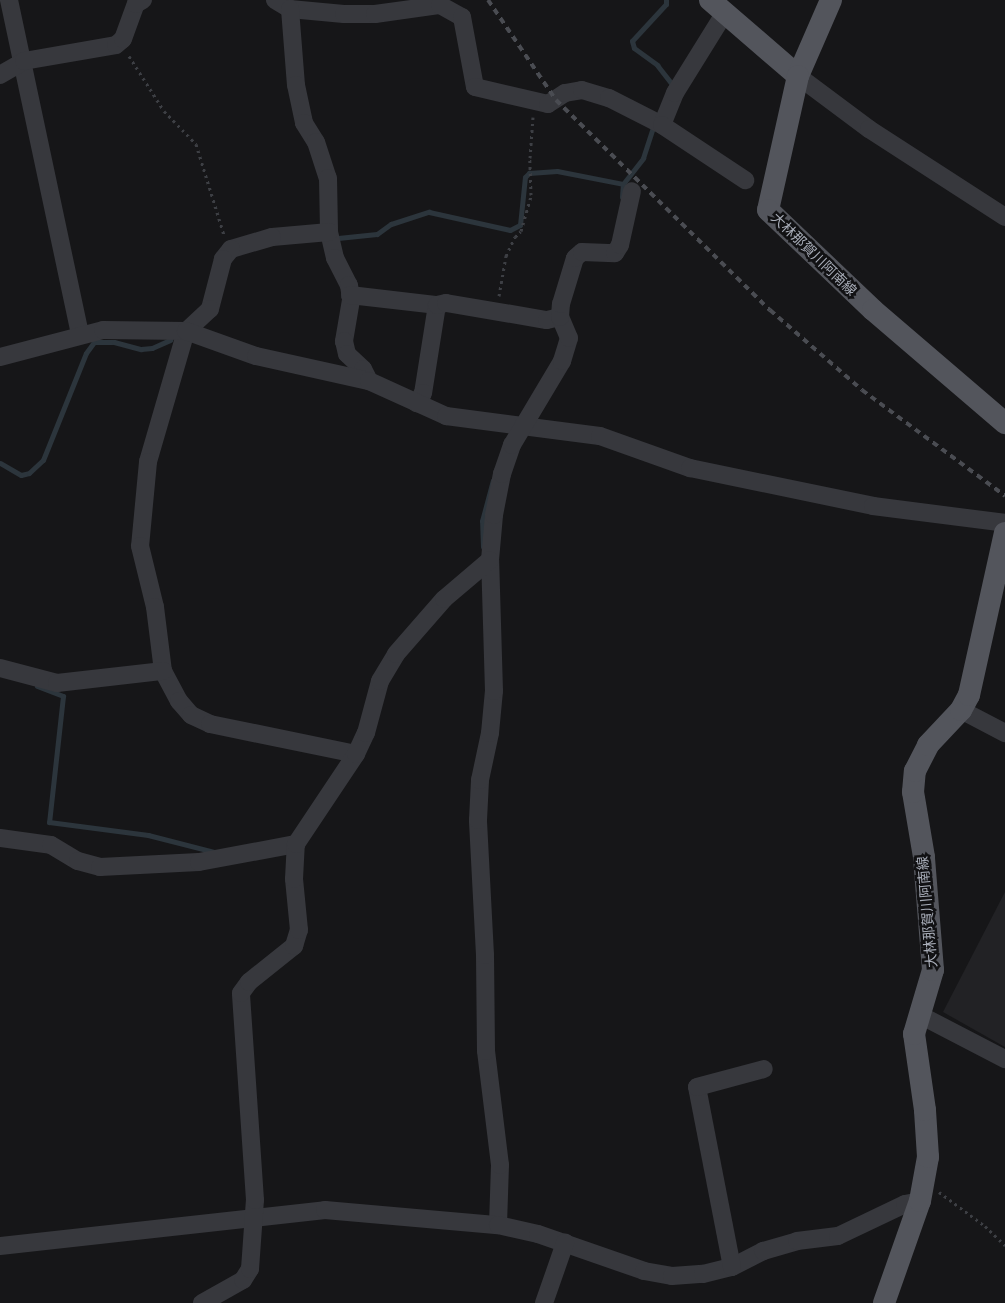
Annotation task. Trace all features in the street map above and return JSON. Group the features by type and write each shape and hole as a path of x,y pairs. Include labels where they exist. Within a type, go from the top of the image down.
{"main road":[{"name":"大林那賀川阿南線","path":"831,0 798,76 768,210 873,310 1005,422"},
{"path":"717,7 798,76"},
{"name":"大林那賀川阿南線","path":"884,1303 922,1191 928,1157 925,1110 914,1034 934,970 924,857 914,810 914,778 928,745 961,710 969,696 1005,533"}],"street":[{"path":"9,0 24,61 80,334"},
{"path":"0,75 24,61 97,51 116,45 123,39 136,4 142,0"},
{"path":"275,0 290,9 375,14 431,4 454,10 462,17 466,29 475,87 548,104 565,93 582,90 609,98 658,123 745,180"},
{"path":"658,123 676,93 717,7"},
{"path":"290,9 296,85 304,123 316,142 328,178 329,232 335,258 350,294 344,341 347,354 363,368 369,381"},
{"path":"798,76 869,129 1005,217"},
{"path":"554,318 561,304 575,258 582,252 614,253 620,245 632,191"},
{"path":"329,232 272,237 231,249 223,259 210,309 186,331 148,462 140,546 155,607 163,671 179,702 191,715 210,724 352,752"},
{"path":"350,294 437,305 446,303 497,312 554,318 569,338 562,361 523,426 502,474 490,560 494,691 490,733 480,780 478,820 485,955 486,1051 500,1165 498,1225"},
{"path":"417,403 423,393 437,305"},
{"path":"0,357 47,347 80,334 103,330 186,331 256,356 369,381 446,416 600,436 690,468 873,506 1005,523"},
{"path":"202,1303 243,1280 250,1269 254,1216 241,993 248,982 294,946 299,930 294,878 296,844 352,752 366,733 380,682 396,654 444,599 490,560"},
{"path":"0,668 57,684 163,671"},
{"path":"961,710 1005,733"},
{"path":"0,838 51,845 78,861 100,867 199,862 296,844"},
{"path":"920,1015 1005,1058"},
{"path":"732,1267 697,1087 764,1070"},
{"path":"0,1246 254,1216 325,1210 498,1225 565,1242 644,1271 672,1276 703,1274 732,1267 772,1248 797,1241 838,1236 905,1204 922,1191"},
{"path":"544,1303 565,1242"}],"path":[{"path":"123,39 126,51 164,112 196,144 217,218 231,249"},
{"path":"497,312 506,256 524,226 531,195 532,177 530,169 535,101"},
{"path":"922,1191 985,1226 1005,1245"}],"shaded area":[{"path":"1005,892 1005,1047 943,1012"}],"waterway":[{"path":"666,0 666,4 632,41 634,48 657,65 672,84 670,89"},
{"path":"622,197 623,184 643,158 654,124"},
{"path":"338,238 377,234 391,224 429,212 510,230 520,225 525,177 529,173 557,171 623,184"},
{"path":"0,463 21,475 29,473 43,460 86,353 94,342 114,342 141,349 152,348 170,340"},
{"path":"483,547 482,521 493,480"},
{"path":"37,686 63,696 49,822 148,835 214,852"}],"railway":[{"path":"488,0 556,100 770,310 862,390 1005,496"}]}
